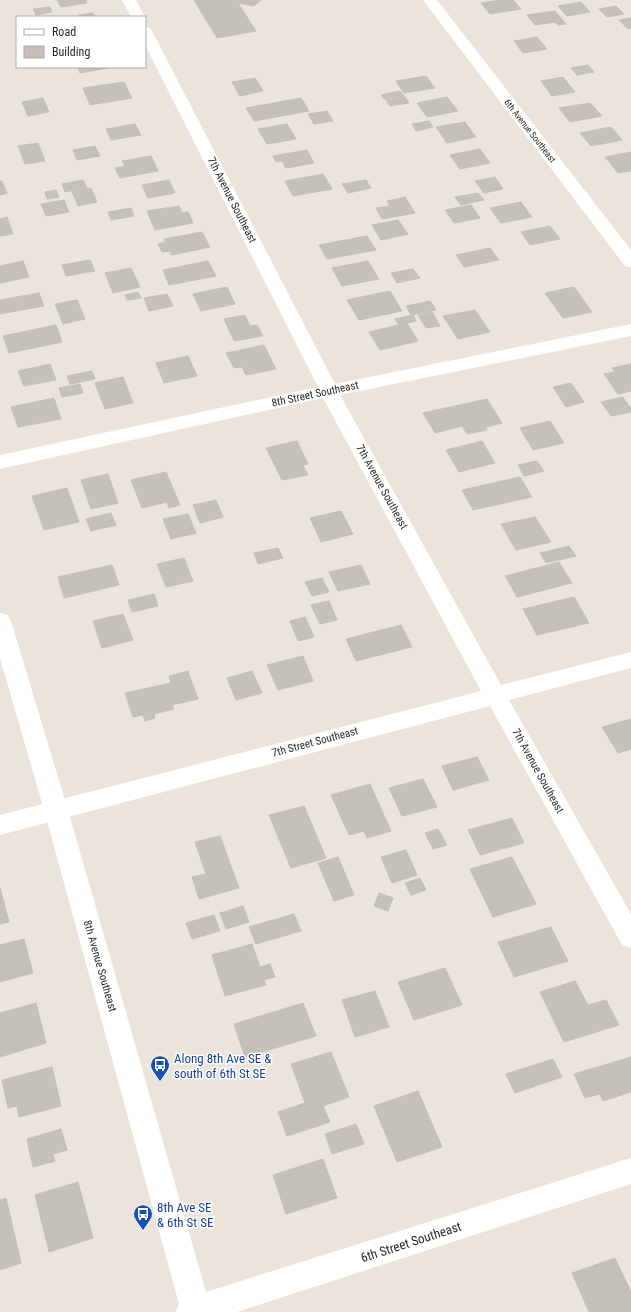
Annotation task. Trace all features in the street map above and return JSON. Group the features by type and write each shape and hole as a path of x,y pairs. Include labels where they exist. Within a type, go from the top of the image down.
{"street":[{"path":"129,0 137,16"},
{"name":"6th Avenue Southeast","path":"430,0 631,262"},
{"name":"7th Avenue Southeast","path":"146,33 329,391 495,695 631,937"},
{"name":"8th Street Southeast","path":"0,462 329,391 631,330"},
{"name":"8th Avenue Southeast","path":"0,622 56,810 194,1311"},
{"name":"7th Street Southeast","path":"0,825 631,660"},
{"name":"6th Street Southeast","path":"194,1311 631,1171"}],"building":[{"path":"57,0 86,0 87,3 61,7"},
{"path":"194,0 261,0 254,6 238,3 256,31 217,38"},
{"path":"500,0 513,0 521,9 490,14 481,3"},
{"path":"581,2 590,12 567,16 558,6"},
{"path":"616,6 624,14 607,17 599,9"},
{"path":"50,7 52,12 36,15 33,9"},
{"path":"555,11 566,24 558,25 555,22 535,25 527,15"},
{"path":"93,13 94,16 80,16"},
{"path":"631,18 631,28 628,29 619,20"},
{"path":"537,37 547,49 523,53 514,41"},
{"path":"588,65 594,72 577,75 571,68"},
{"path":"78,68 108,68 80,73"},
{"path":"426,76 435,88 404,93 396,81"},
{"path":"563,77 575,92 552,96 541,81"},
{"path":"255,78 263,91 240,96 232,82"},
{"path":"124,82 132,98 90,105 83,88"},
{"path":"400,91 404,96 384,99 381,95"},
{"path":"405,97 409,103 390,106 386,100"},
{"path":"447,97 458,111 427,117 417,103"},
{"path":"43,98 49,112 28,116 22,102"},
{"path":"301,98 309,111 254,121 246,108"},
{"path":"590,103 602,116 570,122 559,108"},
{"path":"327,111 333,121 314,124 308,114"},
{"path":"429,121 433,127 416,131 412,124"},
{"path":"465,122 476,137 447,143 436,127"},
{"path":"135,124 141,135 111,140 106,129"},
{"path":"287,124 296,139 267,144 258,129"},
{"path":"611,127 622,140 591,146 580,133"},
{"path":"38,143 45,161 25,164 18,146"},
{"path":"95,146 100,156 77,160 73,150"},
{"path":"480,149 490,163 460,169 450,155"},
{"path":"307,150 314,163 286,168 282,161 276,162 273,156"},
{"path":"631,152 631,171 618,173 605,157"},
{"path":"151,156 158,171 120,178 115,168 125,166 122,161"},
{"path":"323,174 332,189 293,196 285,181"},
{"path":"495,177 503,189 484,193 475,181"},
{"path":"83,180 87,188 65,192 62,184"},
{"path":"169,180 175,193 148,198 142,185"},
{"path":"366,180 371,188 348,193 342,184"},
{"path":"0,181 2,181 7,193 0,195"},
{"path":"91,188 97,202 78,206 72,192"},
{"path":"56,190 59,197 47,199 45,192"},
{"path":"478,193 484,200 461,205 455,197"},
{"path":"405,197 415,213 382,219 376,208 390,206 387,201"},
{"path":"64,200 69,212 46,216 41,204"},
{"path":"521,202 532,217 501,223 490,208"},
{"path":"471,205 480,218 454,223 445,210"},
{"path":"179,206 182,213 188,212 193,223 155,230 147,211"},
{"path":"131,208 134,216 111,220 108,212"},
{"path":"7,217 13,234 0,236 0,219"},
{"path":"398,220 408,234 381,240 372,225"},
{"path":"550,226 560,239 530,245 521,232"},
{"path":"202,232 210,247 172,255 170,251 162,252 158,244 166,242 164,239"},
{"path":"367,236 376,250 327,259 319,245"},
{"path":"490,248 499,260 464,267 456,255"},
{"path":"90,260 95,271 66,276 62,265"},
{"path":"23,261 29,277 0,283 0,266"},
{"path":"208,261 216,276 169,285 163,270"},
{"path":"368,261 379,279 342,286 332,268"},
{"path":"131,268 140,287 113,293 105,273"},
{"path":"413,269 420,278 397,283 391,273"},
{"path":"227,287 235,304 201,311 193,294"},
{"path":"574,287 592,312 563,318 545,293"},
{"path":"390,291 402,311 359,320 347,300"},
{"path":"138,292 141,298 127,300 125,295"},
{"path":"39,293 44,306 0,314 0,300"},
{"path":"167,294 173,306 149,311 144,298"},
{"path":"77,300 85,319 63,324 55,304"},
{"path":"430,301 436,310 411,315 406,306"},
{"path":"475,310 490,332 458,339 443,316"},
{"path":"432,312 440,326 426,328 418,315"},
{"path":"245,315 250,326 257,325 263,336 234,341 224,319"},
{"path":"413,315 416,321 399,325 395,319"},
{"path":"407,323 418,341 380,350 369,332"},
{"path":"56,325 62,342 9,353 3,336"},
{"path":"264,345 276,369 246,375 242,367 234,368 226,353"},
{"path":"188,356 197,376 164,383 156,363"},
{"path":"50,364 56,380 24,386 18,371"},
{"path":"631,364 631,391 618,394 604,374 615,372 612,368"},
{"path":"92,371 95,379 70,384 67,376"},
{"path":"123,377 133,403 105,409 95,383"},
{"path":"571,383 584,402 566,407 553,387"},
{"path":"80,384 83,393 62,397 59,388"},
{"path":"623,397 631,409 631,412 611,416 601,402"},
{"path":"54,398 61,419 18,427 11,407"},
{"path":"487,399 502,423 486,427 487,430 467,434 462,426 435,433 423,413"},
{"path":"550,421 564,443 533,450 520,428"},
{"path":"297,441 308,464 303,465 308,475 282,480 266,448"},
{"path":"482,441 495,463 459,472 446,450"},
{"path":"537,461 544,471 524,476 518,465"},
{"path":"166,472 180,505 169,508 167,502 142,508 131,480"},
{"path":"108,474 118,503 91,509 81,480"},
{"path":"520,477 532,497 473,510 462,490"},
{"path":"67,488 79,522 44,530 32,496"},
{"path":"216,500 223,517 200,523 193,505"},
{"path":"341,511 353,534 321,542 310,518"},
{"path":"111,513 116,525 91,531 86,519"},
{"path":"188,514 196,533 171,539 163,519"},
{"path":"535,517 551,542 516,550 501,524"},
{"path":"569,546 576,556 546,563 540,553"},
{"path":"278,548 283,558 258,564 254,553"},
{"path":"184,558 193,581 166,587 157,564"},
{"path":"559,562 572,583 517,597 505,576"},
{"path":"112,565 119,585 64,598 58,577"},
{"path":"361,565 370,584 338,591 329,572"},
{"path":"322,578 329,592 312,596 305,582"},
{"path":"154,594 158,606 132,612 128,600"},
{"path":"574,597 589,623 537,635 523,609"},
{"path":"329,601 337,620 320,624 311,605"},
{"path":"123,614 133,640 102,648 93,621"},
{"path":"305,617 314,637 298,641 290,621"},
{"path":"401,625 412,647 356,661 346,639"},
{"path":"303,656 313,681 278,690 267,665"},
{"path":"188,671 198,699 172,705 174,709 154,714 155,718 145,721 143,715 133,717 125,693 171,683 169,676"},
{"path":"252,671 262,693 236,700 227,678"},
{"path":"631,719 631,749 618,753 602,727"},
{"path":"477,757 489,780 453,790 442,766"},
{"path":"423,779 437,807 402,816 389,788"},
{"path":"370,784 391,831 367,838 364,831 349,835 331,795"},
{"path":"304,806 326,858 291,868 269,815"},
{"path":"512,818 524,843 480,855 468,830"},
{"path":"438,829 447,845 433,849 425,833"},
{"path":"220,836 239,888 199,899 192,877 206,874 195,842"},
{"path":"406,850 417,875 392,883 381,857"},
{"path":"338,857 354,895 334,901 318,863"},
{"path":"512,857 536,904 493,917 470,869"},
{"path":"420,878 426,890 411,895 405,883"},
{"path":"0,888 9,922 0,924"},
{"path":"379,893 393,898 388,911 374,906"},
{"path":"243,906 249,922 226,929 220,913"},
{"path":"294,914 301,931 256,944 249,927"},
{"path":"214,915 220,931 192,939 186,923"},
{"path":"551,927 568,961 514,977 498,942"},
{"path":"24,939 33,973 0,982 0,945"},
{"path":"252,944 260,967 270,964 275,977 264,980 266,985 225,996 212,955"},
{"path":"445,968 462,1005 414,1020 398,982"},
{"path":"575,981 588,1005 606,1000 619,1025 564,1042 540,992"},
{"path":"375,991 389,1027 355,1037 342,1000"},
{"path":"36,1003 46,1043 0,1057 0,1013"},
{"path":"303,1003 316,1036 245,1057 234,1024"},
{"path":"331,1052 349,1097 323,1106 330,1122 287,1136 278,1112 305,1103 291,1064"},
{"path":"631,1057 631,1092 603,1101 600,1094 585,1098 574,1074"},
{"path":"553,1059 562,1077 515,1093 506,1074"},
{"path":"52,1067 61,1106 19,1117 17,1106 8,1108 2,1080"},
{"path":"418,1091 442,1147 397,1162 374,1106"},
{"path":"356,1124 364,1144 332,1154 325,1134"},
{"path":"61,1129 67,1150 53,1154 55,1161 33,1167 27,1139"},
{"path":"323,1159 337,1198 286,1214 273,1175"},
{"path":"78,1182 93,1238 49,1252 35,1195"},
{"path":"6,1198 21,1263 0,1270 0,1200"},
{"path":"615,1258 631,1292 631,1312 589,1312 572,1273"}],"place":[{"name":"Along 8th Ave SE & south of 6th St SE","path":"160,1082"},
{"name":"8th Ave SE & 6th St SE","path":"143,1231"}]}
